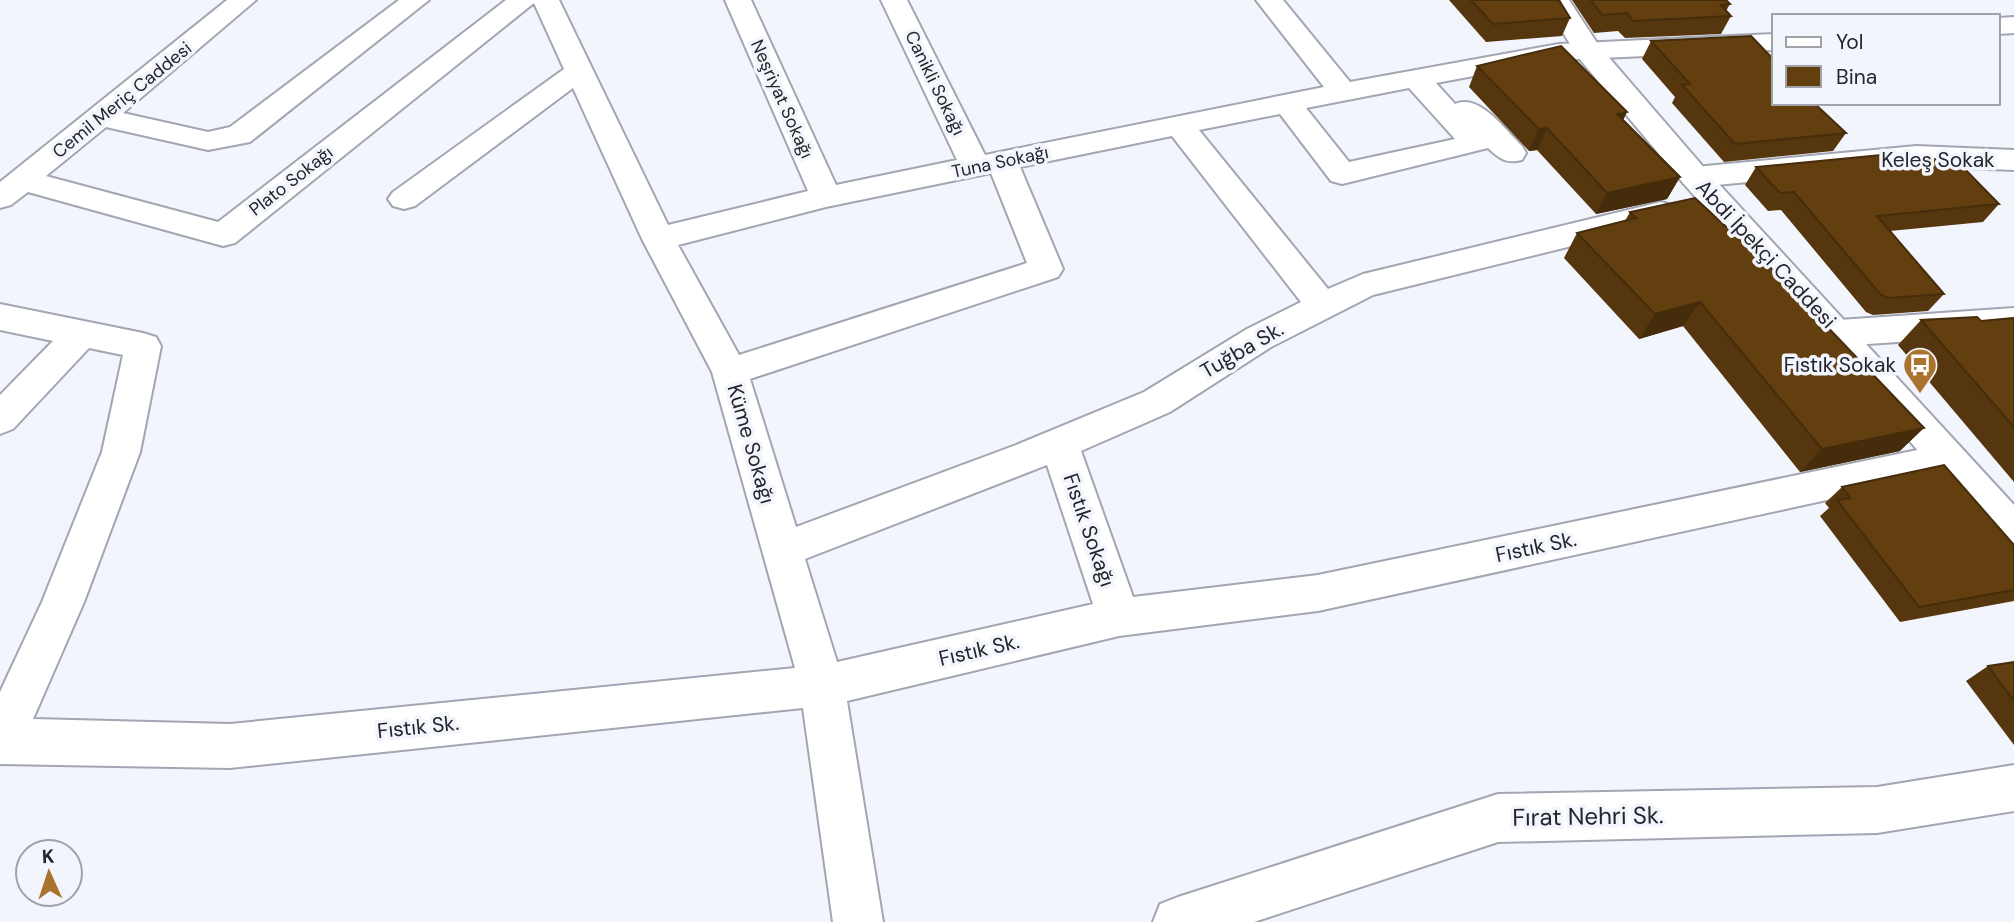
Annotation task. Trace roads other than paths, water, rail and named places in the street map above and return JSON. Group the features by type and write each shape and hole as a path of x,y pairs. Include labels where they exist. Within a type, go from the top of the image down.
{"street":[{"name":"Cemil Meriç Caddesi","path":"11,189 243,0"},
{"path":"102,117 208,141 239,135 416,0"},
{"name":"Plato Sokağı","path":"11,189 223,235 523,0"},
{"name":"Küme Sokağı","path":"546,0 658,239 730,372 822,686 858,922"},
{"name":"Neşriyat Sokağı","path":"738,0 826,197"},
{"name":"Canikli Sokağı","path":"730,372 1046,269 894,0"},
{"path":"1269,0 1343,92"},
{"name":"Abdi İpekçi Caddesi","path":"1556,0 1588,51 1707,189 1839,333 1946,459 2014,532"},
{"name":"Tuna Sokağı","path":"658,239 826,197 1287,103 1559,52 1772,42"},
{"path":"404,199 569,77 580,73"},
{"path":"1287,103 1342,174 1476,144 1424,77"},
{"path":"1424,77 1511,153"},
{"path":"1179,125 1322,306"},
{"name":"Keleş Sokak","path":"1707,189 1916,156 2014,160"},
{"name":"Tuğba Sk.","path":"782,550 1059,443 1157,402 1259,338 1363,286 1572,233 1707,189"},
{"path":"0,317 143,346 121,452 63,602 0,741"},
{"path":"1839,333 2014,321"},
{"path":"0,419 82,333"},
{"name":"Fıstık Sokağı","path":"1059,443 1119,617"},
{"name":"Fıstık Sk.","path":"0,741 230,746 822,686 1119,617 1318,593 1946,459"},
{"name":"Fırat Nehri Sk.","path":"1178,922 1498,818 1877,810 2014,788"}],"place":[{"name":"Fıstık Sokak","path":"1920,395"}]}
